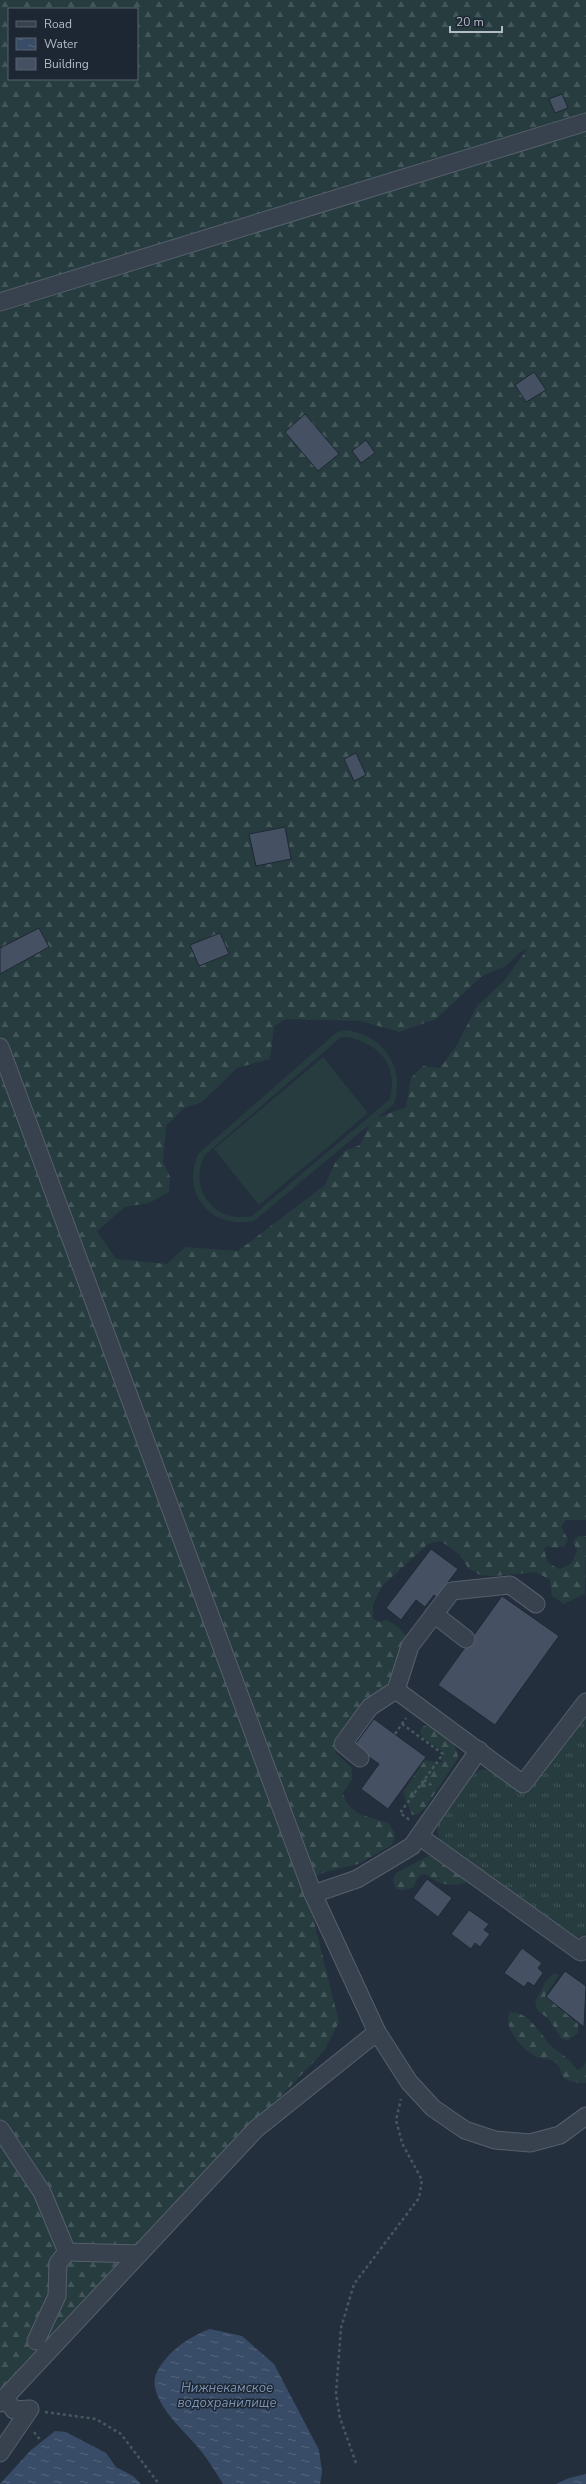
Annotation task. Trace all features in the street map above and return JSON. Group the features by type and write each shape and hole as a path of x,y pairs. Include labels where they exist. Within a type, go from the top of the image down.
{"street":[{"path":"0,302 586,122"},
{"path":"0,1047 313,1894 377,2032 409,2082 433,2108 465,2130 495,2140 530,2143 560,2135 586,2116"},
{"path":"360,1758 343,1744 370,1707 396,1690 410,1646 452,1591 510,1585 536,1604"},
{"path":"434,1614 466,1639"},
{"path":"396,1690 523,1784 586,1702"},
{"path":"313,1894 357,1879 412,1846 479,1750"},
{"path":"421,1833 581,1952 586,1945"},
{"path":"30,2409 14,2410 2,2400 256,2129 377,2032"},
{"path":"0,2129 42,2192 67,2252"},
{"path":"67,2252 139,2254"},
{"path":"36,2341 57,2296 58,2263 67,2252"},
{"path":"0,2453 30,2409"}],"path":[{"path":"402,1724 443,1754 400,1813 421,1833"},
{"path":"356,2463 340,2418 336,2394 341,2328 354,2284 419,2198 422,2180 402,2143 396,2120 399,2104 409,2082"},
{"path":"30,2409 96,2419 121,2434 159,2484"}],"green space":[{"path":"0,0 586,0 586,1520 566,1520 561,1527 568,1539 565,1546 554,1548 547,1546 544,1549 548,1563 559,1569 571,1564 577,1551 573,1541 578,1536 586,1536 585,1594 564,1604 552,1596 550,1580 536,1572 495,1576 480,1575 468,1568 459,1554 441,1541 428,1544 382,1586 373,1605 373,1618 379,1622 387,1620 398,1627 409,1639 396,1677 373,1696 337,1735 333,1743 336,1753 352,1768 352,1779 343,1793 350,1806 355,1811 367,1817 389,1823 395,1834 392,1845 358,1864 325,1872 306,1881 306,1889 339,2022 324,2051 0,2390","holes":["528,948 504,981 477,1006 457,1045 440,1068 423,1066 411,1078 406,1107 372,1120 360,1145 345,1151 335,1163 325,1185 238,1251 185,1247 167,1264 116,1259 97,1231 125,1207 149,1203 169,1192 170,1177 163,1162 166,1126 184,1108 202,1102 237,1068 270,1059 274,1026 286,1019 361,1021 399,1032 436,1019 482,976 506,966 519,953"]},
{"path":"346,1030 359,1033 371,1038 381,1046 394,1066 397,1078 397,1090 394,1104 254,1221 239,1222 225,1220 213,1214 204,1206 197,1196 194,1183 194,1169 198,1154 337,1032","holes":["347,1037 359,1040 377,1051 389,1066 392,1087 390,1099 252,1216 239,1217 227,1215 216,1209 208,1201 202,1191 200,1168 205,1155 340,1038"]},
{"path":"323,1057 368,1113 259,1205 214,1149"},
{"path":"586,1711 586,1934 577,1938 568,1937 440,1841 437,1831 439,1824 475,1773 482,1770 495,1772 525,1793"},
{"path":"430,1724 449,1738 455,1747 458,1758 425,1808 418,1814 412,1815 403,1792 425,1760 438,1763 442,1762 443,1752 423,1738 420,1732 422,1727"},
{"path":"428,1856 438,1857 466,1879 466,1883 444,1884 437,1882 423,1874 417,1880 414,1887 403,1890 396,1889 393,1880 396,1873"},
{"path":"555,1973 559,1975 545,1996 578,2024 578,2033 568,2040 562,2039 548,2018 538,2011 535,2002 546,1981"},
{"path":"510,2012 523,2015 528,2019 550,2045 568,2059 578,2070 583,2067 586,2060 586,2083 568,2080 564,2077 556,2063 549,2059 536,2057 525,2049 511,2031 508,2018"}],"water":[{"name":"Нижнекамское водохранилище","path":"210,2329 242,2336 274,2364 319,2450 322,2472 320,2484 223,2484 201,2451 162,2405 154,2383 156,2374 163,2362 183,2343"},
{"path":"55,2431 66,2432 106,2453 116,2467 133,2476 141,2484 0,2484 30,2451"},
{"path":"586,2474 586,2484 556,2484 569,2478"}],"building":[{"path":"562,94 568,108 555,113 549,99"},
{"path":"534,372 546,390 526,402 515,385"},
{"path":"305,414 339,454 318,471 285,432"},
{"path":"366,440 375,453 361,463 352,451"},
{"path":"356,753 366,775 354,781 344,759"},
{"path":"285,827 291,859 256,866 249,834"},
{"path":"39,928 49,947 0,974 0,948"},
{"path":"220,933 229,954 199,966 190,945"},
{"path":"431,1549 458,1569 437,1597 434,1595 425,1607 416,1600 401,1620 386,1608"},
{"path":"502,1596 559,1636 495,1725 438,1685"},
{"path":"374,1719 426,1757 388,1809 361,1789 379,1764 354,1746"},
{"path":"427,1879 452,1898 438,1917 413,1898"},
{"path":"469,1910 489,1924 484,1930 490,1934 480,1947 475,1943 471,1949 451,1934"},
{"path":"522,1948 542,1963 538,1968 543,1973 534,1986 528,1982 524,1987 504,1973"},
{"path":"565,1971 586,1986 584,2027 546,1997"}]}
